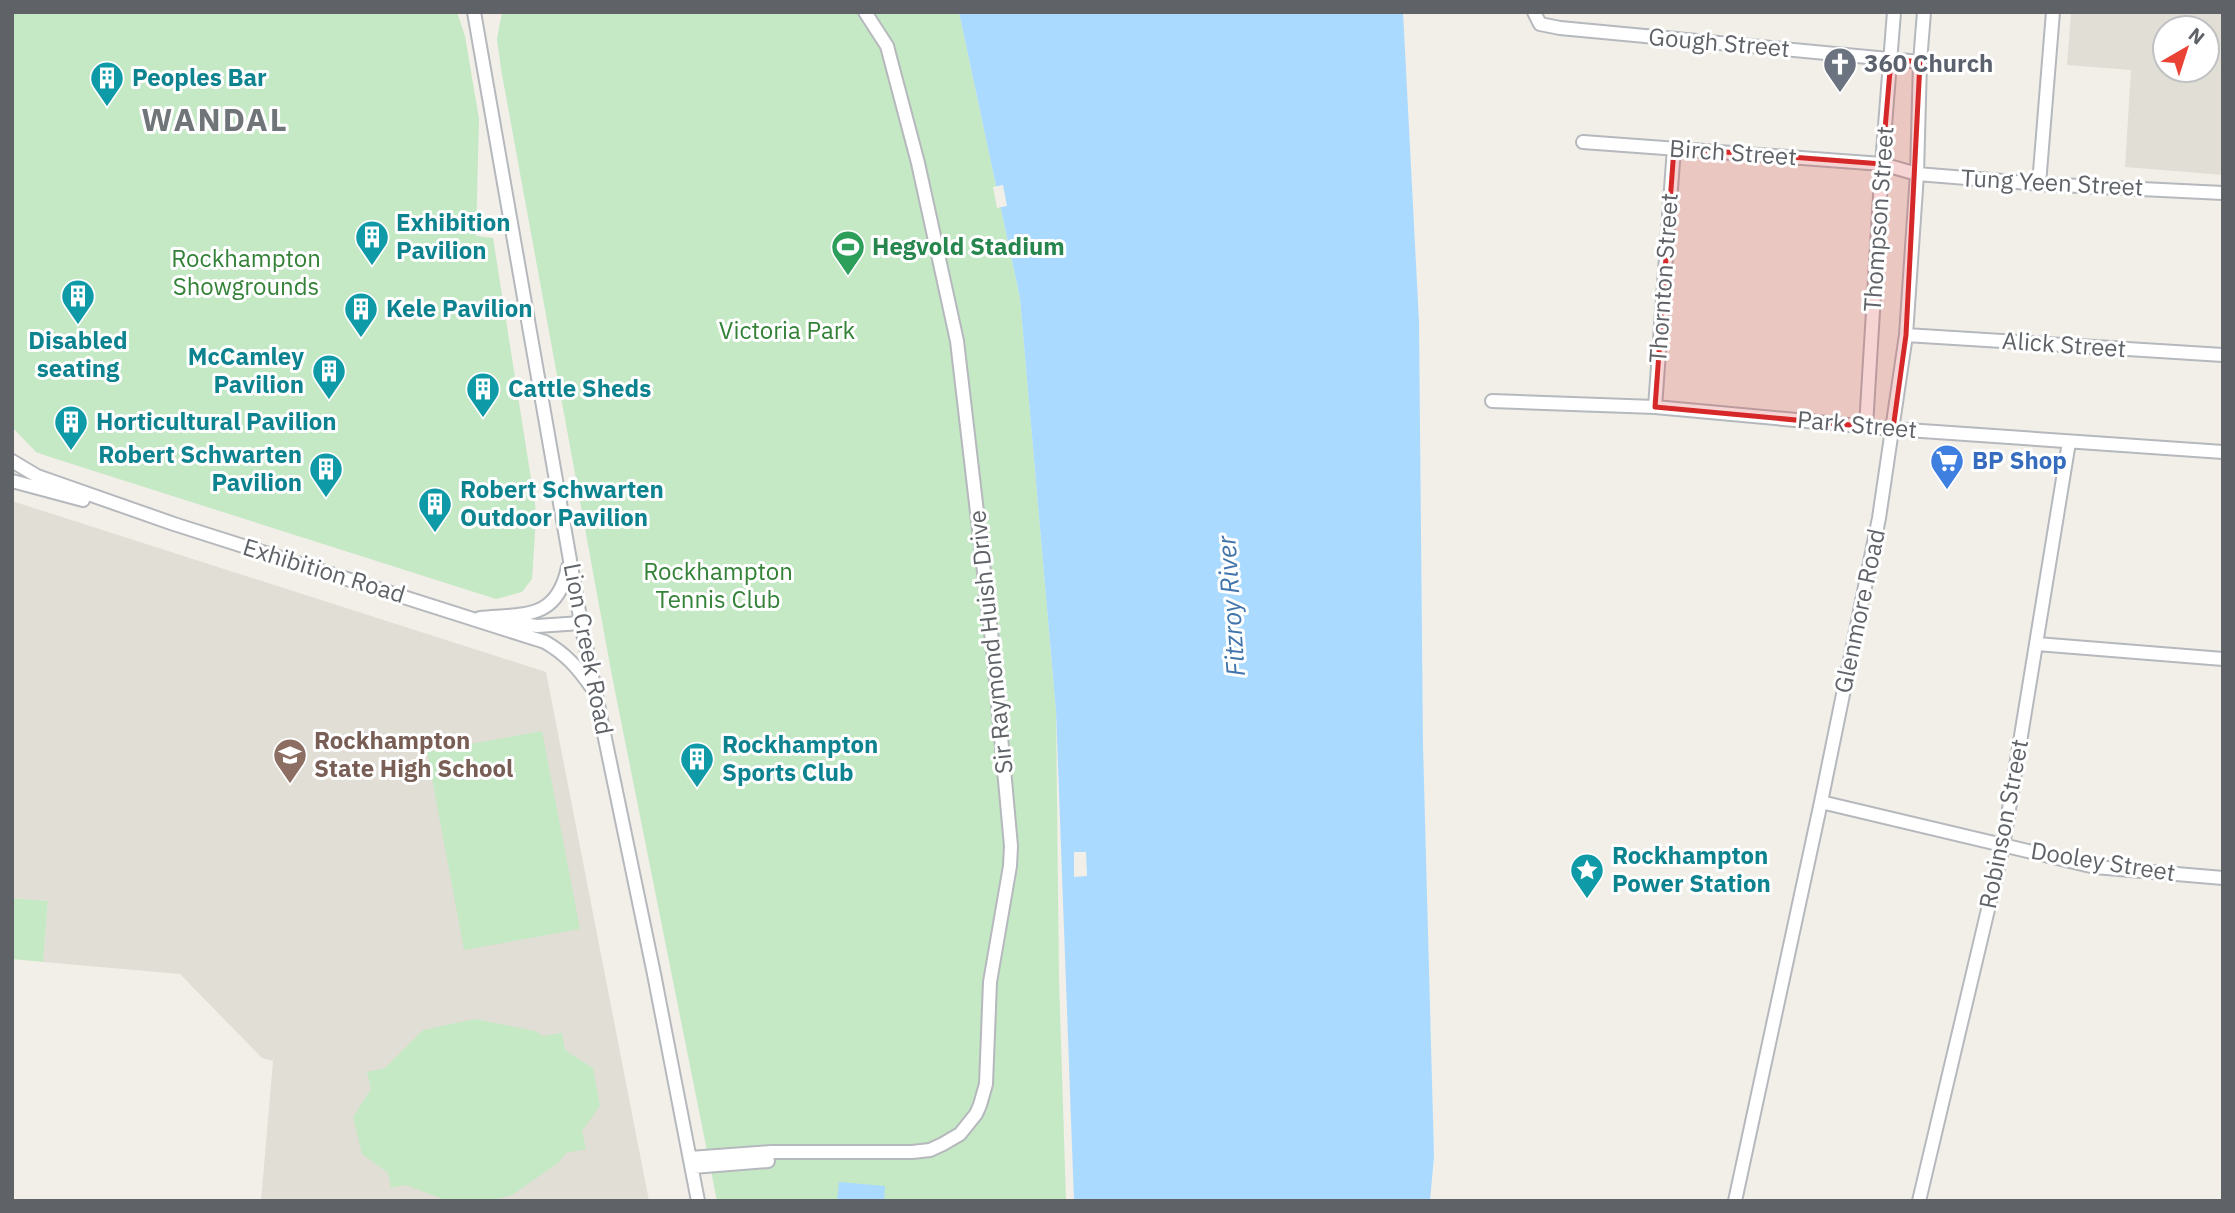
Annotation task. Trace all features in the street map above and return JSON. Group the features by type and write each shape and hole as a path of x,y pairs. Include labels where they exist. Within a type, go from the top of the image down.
{"street":[{"name":"Lion Creek Road","path":"474,12 580,623 698,1201"},
{"path":"479,30 483,12"},
{"name":"Sir Raymond Huish Drive","path":"692,1163 771,1160 820,1151 930,1150 960,1133 976,1114 986,1084 990,982 1012,854 993,649 957,341 918,163 887,46 865,12"},
{"name":"Gough Street","path":"1534,12 1540,24 1560,28 1920,62"},
{"name":"Thompson Street","path":"1866,426 1894,12"},
{"name":"Glenmore Road","path":"1735,1201 1879,518 1906,335 1924,12"},
{"path":"2039,184 2053,12"},
{"name":"Birch Street","path":"1583,142 1882,164"},
{"name":"Thornton Street","path":"1655,407 1674,148"},
{"name":"Tung Yeen Street","path":"1882,164 1917,174 2039,184 2223,193"},
{"name":"Alick Street","path":"1906,335 2223,355"},
{"name":"Park Street","path":"1492,401 1655,407 1893,429 2223,452"},
{"name":"Robinson Street","path":"1919,1201 2003,846 2069,442"},
{"name":"Exhibition Road","path":"12,461 37,476 174,524 473,618 553,647 576,665 596,694"},
{"name":"Exhibition Road","path":"12,481 174,524"},
{"name":"Exhibition Road","path":"473,618 526,614 542,609 556,598 562,589 570,558"},
{"name":"Exhibition Road","path":"473,618 537,626 580,623"},
{"path":"2037,644 2223,660"},
{"name":"Dooley Street","path":"1821,802 2095,867 2223,878"}],"highlighted area":[{"path":"1891,59 1920,62 1906,335 1893,429 1655,407 1674,148 1882,164"}],"shaded area":[{"path":"2071,12 2223,12 2223,175 2125,167 2131,70 2067,65"},
{"name":"Rockhampton State High School","path":"12,501 546,672 649,1201 261,1201 273,1061 262,1058 180,974 43,962 48,901 12,898"}],"green space":[{"name":"Rockhampton Showgrounds","path":"12,12 457,12 465,36 479,119 476,236 493,238 535,504 532,579 522,592 496,599 50,457 36,452 12,427"},
{"name":"Victoria Park","path":"502,12 959,12 1020,298 1056,711 1059,980 1066,1201 717,1201 612,676 501,69 497,39"},
{"path":"542,731 580,929 464,950 427,752"},
{"path":"12,898 48,901 43,962 12,959"},
{"path":"475,1019 535,1031 543,1036 562,1033 565,1050 593,1068 600,1106 582,1131 586,1149 566,1153 558,1163 512,1195 490,1201 448,1201 406,1185 391,1188 388,1173 362,1154 353,1117 371,1089 367,1072 385,1068 423,1030"}],"water":[{"name":"Fitzroy River","path":"959,12 1403,12 1419,322 1423,746 1434,1156 1430,1201 1074,1201 1056,711 1020,298"},
{"path":"839,1182 885,1186 884,1201 837,1201"}],"pier":[{"path":"1003,185 1007,206 997,208 993,187"},
{"path":"1074,852 1086,852 1087,876 1074,877"}],"place":[{"name":"360 Church","path":"1840,94"},
{"name":"Peoples Bar","path":"107,108"},
{"name":"Exhibition Pavilion","path":"372,267"},
{"name":"Hegvold Stadium","path":"848,277"},
{"name":"Disabled seating","path":"78,326"},
{"name":"Kele Pavilion","path":"361,339"},
{"name":"McCamley Pavilion","path":"329,401"},
{"name":"Cattle Sheds","path":"483,419"},
{"name":"Horticultural Pavilion","path":"71,452"},
{"name":"BP Shop","path":"1947,491"},
{"name":"Robert Schwarten Pavilion","path":"326,499"},
{"name":"Robert Schwarten Outdoor Pavilion","path":"435,534"},
{"name":"Rockhampton State High School","path":"290,785"},
{"name":"Rockhampton Sports Club","path":"697,789"},
{"name":"Rockhampton Power Station","path":"1587,900"}],"district":[{"name":"WANDAL","path":"215,120"}],"park label":[{"name":"Rockhampton Tennis Club","path":"718,586"}]}
